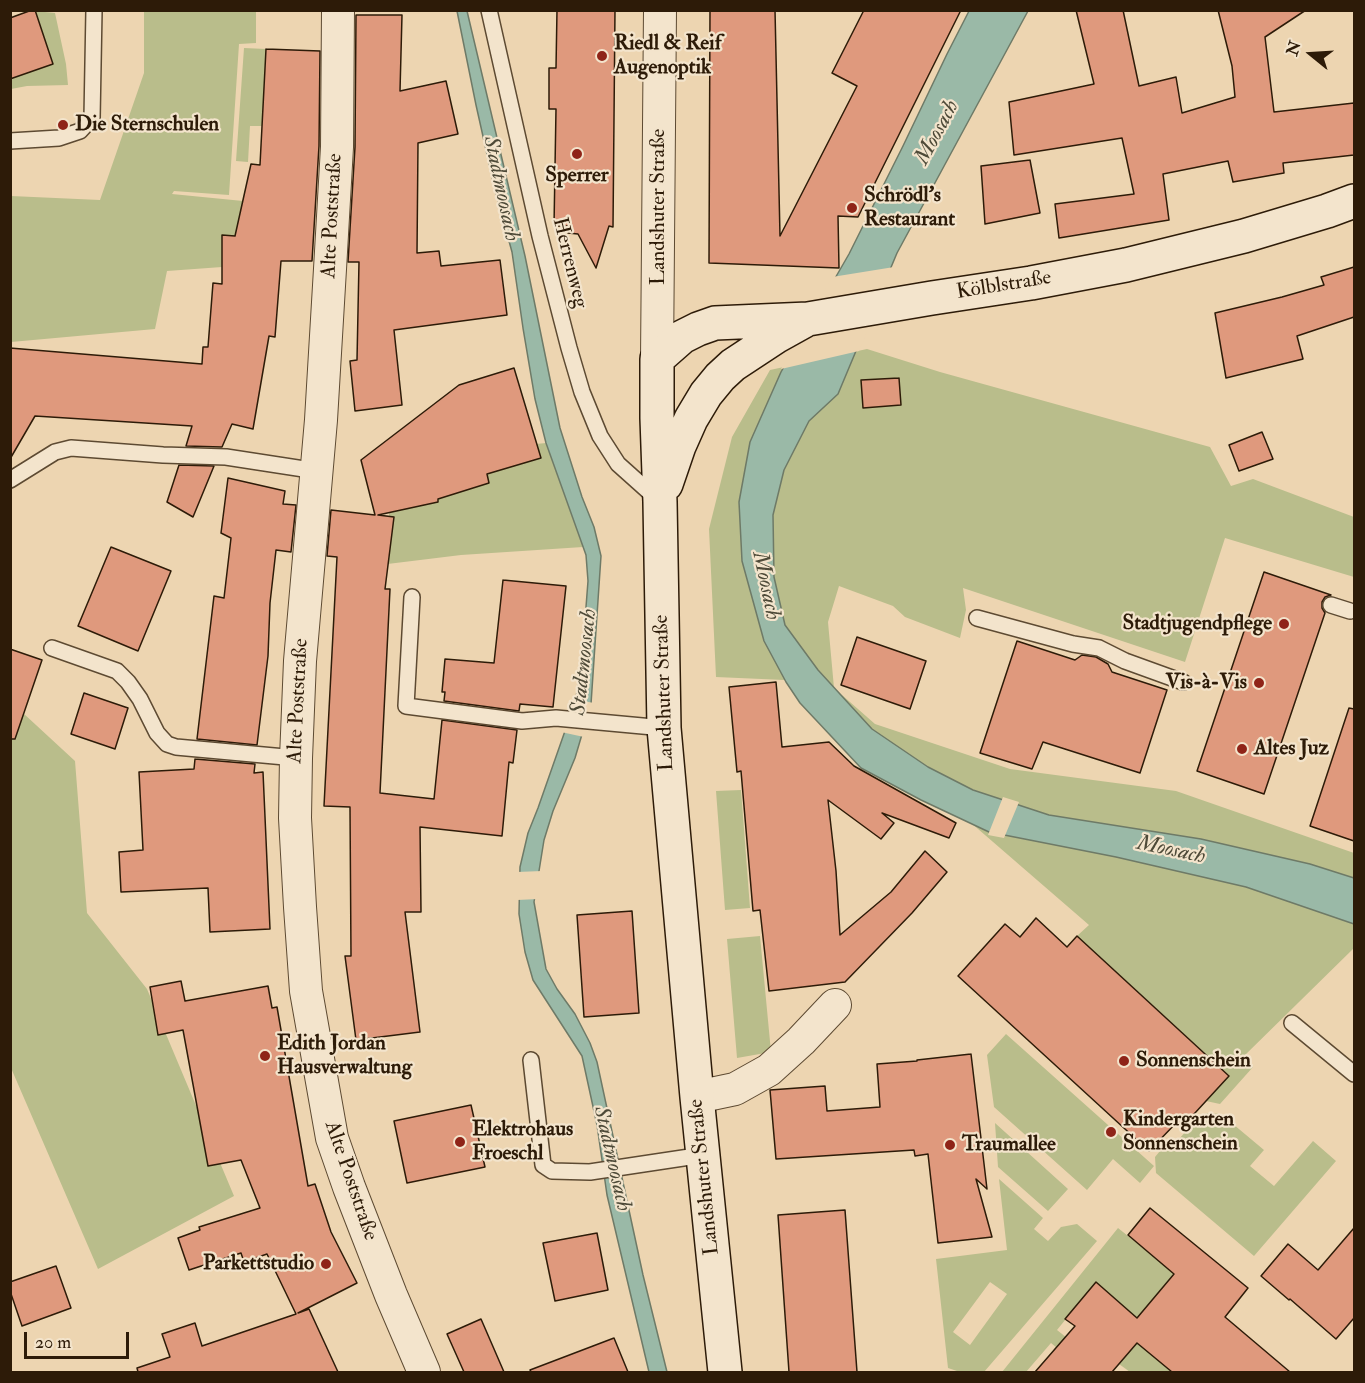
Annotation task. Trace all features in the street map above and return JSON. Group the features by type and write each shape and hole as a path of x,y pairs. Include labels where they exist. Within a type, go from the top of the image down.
{"main road":[{"name":"Kölblstraße","path":"657,359 682,337 715,323 808,319 1031,284 1126,265 1244,236 1354,201"},
{"path":"660,502 691,419 706,394 733,365 808,319"},
{"name":"Landshuter Straße","path":"657,359 664,728 697,1097 725,1372"}],"street":[{"name":"Alte Poststraße","path":"338,10 337,147 317,471 301,650 295,818 306,991 332,1138 391,1295 424,1372"},
{"name":"Landshuter Straße","path":"657,359 660,10"},
{"path":"697,1097 735,1089 769,1070 836,1005"}],"lane":[{"path":"10,141 59,138 80,131 92,118 94,10"},
{"name":"Herrenweg","path":"489,10 540,236 582,392 600,436 618,464 660,502"},
{"path":"10,480 55,452 70,448 226,457 317,471"},
{"path":"412,597 406,706 522,721 556,718 664,728"},
{"path":"1331,605 1350,611"},
{"path":"978,618 1073,644 1099,648 1125,661 1183,682"},
{"path":"52,648 117,671 140,699 157,733 167,744 176,747 296,758"},
{"path":"1292,1023 1354,1074"},
{"path":"531,1060 543,1165 552,1171 590,1172 703,1155"}],"green space":[{"path":"35,11 55,13 68,85 27,86 11,89 10,79 53,64"},
{"path":"144,11 256,11 256,43 239,44 229,195 174,191 172,194 243,201 240,236 222,236 222,267 167,271 155,329 11,342 11,196 100,200 144,73"},
{"path":"244,48 266,49 262,126 250,126 248,162 236,161"},
{"path":"867,349 940,372 1210,447 1231,486 1253,479 1354,517 1354,577 1225,538 1185,662 963,588 966,610 960,638 905,617 893,606 839,586 828,622 834,688 875,724 1010,769 1176,791 1354,853 1354,948 1243,1057 1253,1067 1220,1104 1206,1101 1229,1075 1077,936 1089,925 807,681 716,677 709,529 732,437 770,370"},
{"path":"546,443 583,547 461,555 363,567 388,563 394,517 389,516 389,513 489,483 487,474 540,458 536,444"},
{"path":"10,701 75,761 87,913 147,989 234,1196 98,1269 11,1068"},
{"path":"741,790 750,908 725,910 716,791"},
{"path":"760,936 771,1052 737,1058 727,939"},
{"path":"1006,1034 1154,1166 1140,1183 1113,1159 1087,1190 994,1107 987,1055"},
{"path":"1207,1113 1221,1114 1264,1150 1250,1166 1274,1186 1313,1141 1336,1161 1254,1256 1156,1173 1155,1157 1169,1140 1174,1145 1192,1124 1196,1127"},
{"path":"995,1123 1068,1189 1048,1211 998,1167"},
{"path":"999,1179 1043,1218 1034,1229 1048,1241 1061,1227 1077,1224 1097,1241 984,1372 960,1372 948,1368 936,1259 1007,1250","holes":["990,1282 1007,1294 970,1345 953,1332"]},
{"path":"1118,1228 1174,1273 1148,1305 1190,1346 1168,1372 1130,1372 1119,1364 1143,1336 1119,1309 1122,1305 1096,1282 1057,1330 1110,1372 1086,1372 1051,1343 1026,1372 1002,1372"}],"water":[{"name":"Stadtmoosach","path":"457,11 467,11 525,256 560,428 594,527 601,556 591,704 575,758 553,811 544,840 534,902 546,969 575,1014 597,1062 643,1275 667,1372 649,1372 607,1195 597,1125 582,1056 533,980 525,952 519,914 520,867 528,833 576,697 581,672 588,581 586,555 546,443 535,399 512,252 495,190"},
{"name":"Moosach","path":"969,11 1028,11 897,253 838,394 809,421 784,470 773,515 774,577 785,625 818,670 872,729 928,767 973,790 1049,815 1201,839 1310,864 1354,878 1354,924 1246,887 1116,857 989,832 921,800 861,768 800,703 764,641 742,561 739,502 750,442 781,372 849,254"}],"pier":[{"path":"894,267 859,351 781,369 832,277"},
{"path":"572,699 594,703 584,737 561,732"},
{"path":"1003,797 1019,802 1004,838 988,835"},
{"path":"542,871 538,899 517,900 517,872"}],"building":[{"path":"35,10 53,64 10,79 10,18"},
{"path":"557,10 615,10 613,227 609,226 596,268 578,234 568,233 568,226 554,226 556,109 549,109 549,68 556,68"},
{"path":"710,10 775,10 780,236 857,86 832,73 864,10 961,10 858,217 838,216 839,268 709,263"},
{"path":"1076,10 1123,10 1139,86 1176,77 1182,113 1235,97 1232,66 1218,10 1306,10 1265,37 1274,112 1354,103 1354,155 1283,163 1284,173 1233,182 1228,161 1163,174 1169,220 1059,238 1055,204 1134,194 1122,138 1014,155 1009,102 1094,84"},
{"path":"356,15 402,15 400,91 446,81 458,134 418,143 417,253 439,251 441,266 500,260 507,315 394,330 402,405 355,411 350,361 357,360 359,262 348,262 355,147"},
{"path":"266,49 320,51 319,146 312,261 281,261 275,337 269,336 253,429 232,424 222,447 186,446 192,426 35,416 10,459 10,348 202,364 203,347 208,347 213,283 222,284 222,235 235,236 251,164 260,165"},
{"path":"1030,160 1040,213 985,224 981,166"},
{"path":"1354,267 1354,317 1297,336 1303,359 1226,378 1215,313 1324,285 1321,277"},
{"path":"514,368 541,458 487,474 489,483 438,499 438,502 378,515 394,517 385,589 390,589 380,793 434,799 442,720 517,730 513,763 509,762 502,836 420,827 421,912 405,912 420,1032 356,1040 345,956 351,956 350,807 324,806 337,557 327,556 331,510 375,515 361,460 459,385"},
{"path":"899,378 901,405 863,408 861,380"},
{"path":"1262,432 1273,459 1239,471 1229,445"},
{"path":"179,465 214,466 193,517 167,502"},
{"path":"228,478 285,491 283,504 296,505 291,552 276,550 270,603 268,656 257,745 197,739 214,596 224,598 231,538 221,533"},
{"path":"111,547 171,571 138,651 78,626"},
{"path":"1264,572 1331,595 1325,597 1322,602 1325,613 1264,794 1197,771"},
{"path":"503,580 566,586 553,707 520,704 519,711 444,701 445,692 442,692 445,659 494,663"},
{"path":"857,637 926,661 910,709 841,685"},
{"path":"1017,641 1075,660 1082,655 1096,657 1108,664 1112,672 1167,690 1140,773 1043,742 1032,769 980,753"},
{"path":"10,649 42,660 15,739 10,739"},
{"path":"776,682 782,747 829,742 854,766 956,823 949,838 882,813 894,823 881,839 828,800 840,935 891,892 925,851 947,872 912,913 845,982 769,991 760,910 753,911 741,771 737,772 729,687"},
{"path":"84,693 128,708 115,749 71,734"},
{"path":"1349,708 1354,709 1354,841 1310,826"},
{"path":"195,759 255,764 254,773 263,772 270,929 210,932 208,888 121,892 119,852 143,850 139,772 194,769"},
{"path":"632,911 639,1013 584,1017 577,915"},
{"path":"1036,918 1067,947 1077,936 1229,1076 1183,1126 1178,1121 1149,1151 958,976 1005,924 1020,937"},
{"path":"181,981 185,1001 268,986 272,1008 277,1007 308,1186 315,1184 331,1232 357,1283 298,1313 309,1309 338,1372 138,1372 137,1368 170,1357 162,1334 195,1323 202,1346 296,1314 267,1254 244,1262 241,1253 189,1270 178,1238 200,1230 199,1227 260,1208 241,1160 208,1166 183,1030 158,1035 150,987"},
{"path":"971,1054 987,1189 976,1179 992,1237 938,1243 928,1154 915,1156 914,1150 776,1159 770,1090 825,1086 827,1111 880,1107 877,1064"},
{"path":"471,1105 485,1167 407,1183 394,1121"},
{"path":"1150,1208 1248,1288 1225,1317 1290,1372 1172,1372 1137,1343 1112,1372 1035,1372 1075,1326 1065,1319 1096,1282 1137,1318 1174,1274 1128,1235"},
{"path":"845,1210 857,1372 789,1372 778,1215"},
{"path":"1354,1228 1354,1318 1336,1339 1261,1276 1288,1244 1318,1270"},
{"path":"597,1233 608,1290 555,1301 543,1243"},
{"path":"56,1266 71,1308 22,1326 10,1291 10,1282"},
{"path":"481,1319 504,1372 464,1372 447,1334"},
{"path":"614,1338 628,1372 531,1372 530,1370"}],"place":[{"name":"Riedl & Reif Augenoptik","path":"602,56"},
{"name":"Die Sternschulen","path":"63,125"},
{"name":"Sperrer","path":"577,154"},
{"name":"Schrödl's Restaurant","path":"852,208"},
{"name":"Stadtjugendpflege","path":"1284,624"},
{"name":"Vis-à-Vis","path":"1259,683"},
{"name":"Altes Juz","path":"1242,749"},
{"name":"Edith Jordan Hausverwaltung","path":"265,1056"},
{"name":"Sonnenschein","path":"1124,1061"},
{"name":"Kindergarten Sonnenschein","path":"1111,1132"},
{"name":"Elektrohaus Froeschl","path":"460,1142"},
{"name":"Traumallee","path":"950,1145"},
{"name":"Parkettstudio","path":"326,1264"}]}
